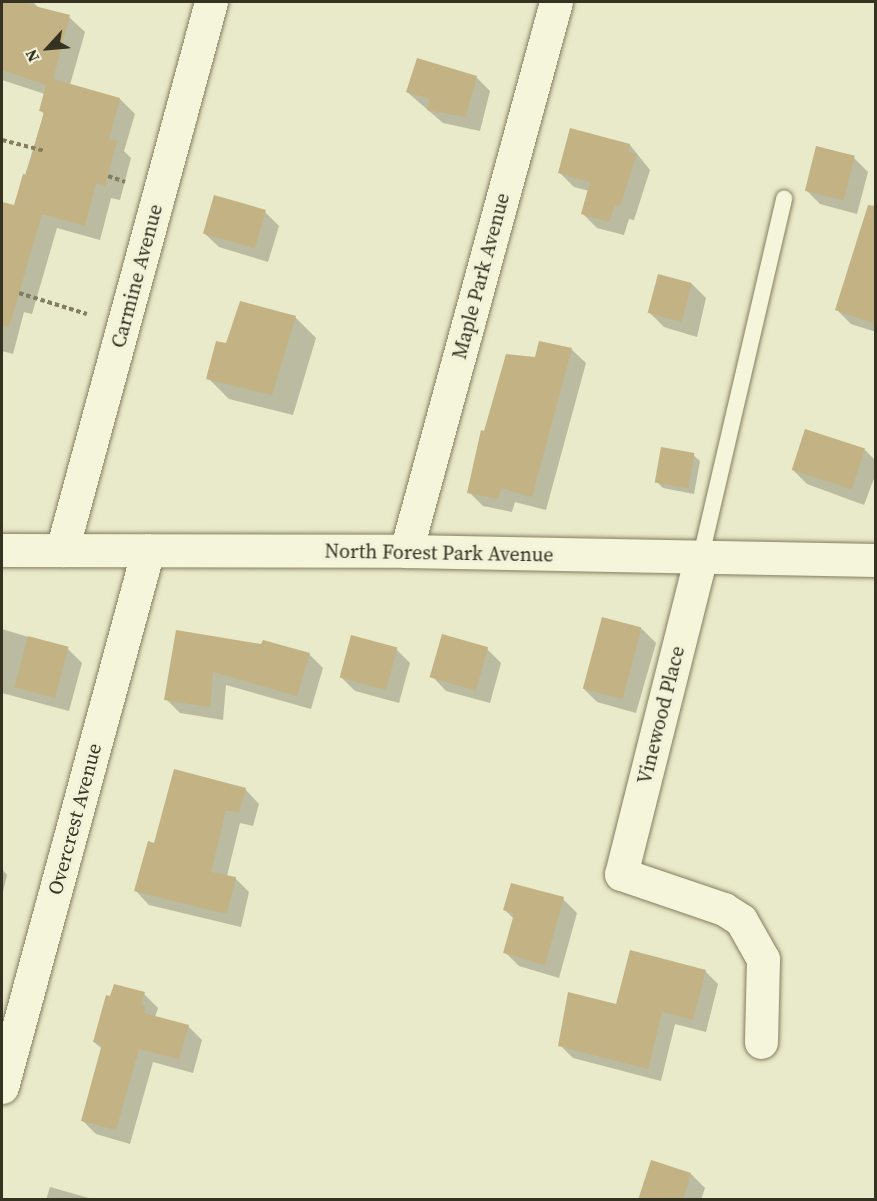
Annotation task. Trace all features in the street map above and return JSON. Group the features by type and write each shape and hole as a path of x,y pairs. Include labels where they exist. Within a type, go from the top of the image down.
{"street":[{"name":"Carmine Avenue","path":"62,550 211,2"},
{"name":"Maple Park Avenue","path":"406,551 556,2"},
{"name":"North Forest Park Avenue","path":"2,550 406,551 876,560"},
{"name":"Overcrest Avenue","path":"2,1087 148,550"},
{"name":"Vinewood Place","path":"701,556 621,874 724,909 741,920 763,959 761,1042"}],"lane":[{"path":"701,556 784,199"}],"path":[{"path":"2,140 45,151"},
{"path":"108,176 125,182"},
{"path":"20,293 87,314"}],"building":[{"path":"2,2 19,2 70,15 53,79 120,98 109,139 117,141 105,186 96,183 85,226 42,214 9,327 2,326 2,202 14,205 23,174 26,175 44,112 39,111 46,85 2,70"},
{"path":"417,58 477,76 466,117 427,110 430,99 406,92"},
{"path":"570,128 630,144 628,152 637,154 620,206 615,205 609,222 581,214 590,182 558,173"},
{"path":"816,146 855,156 844,200 805,191"},
{"path":"214,195 266,210 255,248 203,233"},
{"path":"868,205 876,206 876,324 835,310"},
{"path":"658,274 692,283 681,322 648,313"},
{"path":"240,301 296,316 272,395 206,379 216,341 226,343"},
{"path":"539,341 572,348 532,497 501,488 498,499 467,493 481,430 484,431 506,354 535,357"},
{"path":"805,429 865,448 852,489 792,470"},
{"path":"661,447 694,453 688,488 655,482"},
{"path":"602,617 642,628 622,699 583,688"},
{"path":"176,630 261,644 263,640 310,653 297,696 213,672 210,707 164,700"},
{"path":"442,634 488,647 476,690 430,677"},
{"path":"351,635 397,647 386,690 340,678"},
{"path":"28,636 69,647 55,698 14,687"},
{"path":"174,769 246,788 239,813 226,810 211,872 236,877 227,914 134,891 148,841 154,843"},
{"path":"511,883 564,897 545,965 503,953 514,914 503,910"},
{"path":"630,950 706,970 693,1020 662,1012 648,1069 558,1046 568,992 616,1004"},
{"path":"114,984 145,992 141,1005 146,1006 144,1013 189,1025 179,1059 139,1049 116,1130 81,1121 102,1044 93,1042 106,995 110,996"},
{"path":"651,1160 691,1173 683,1200 638,1200"}]}
